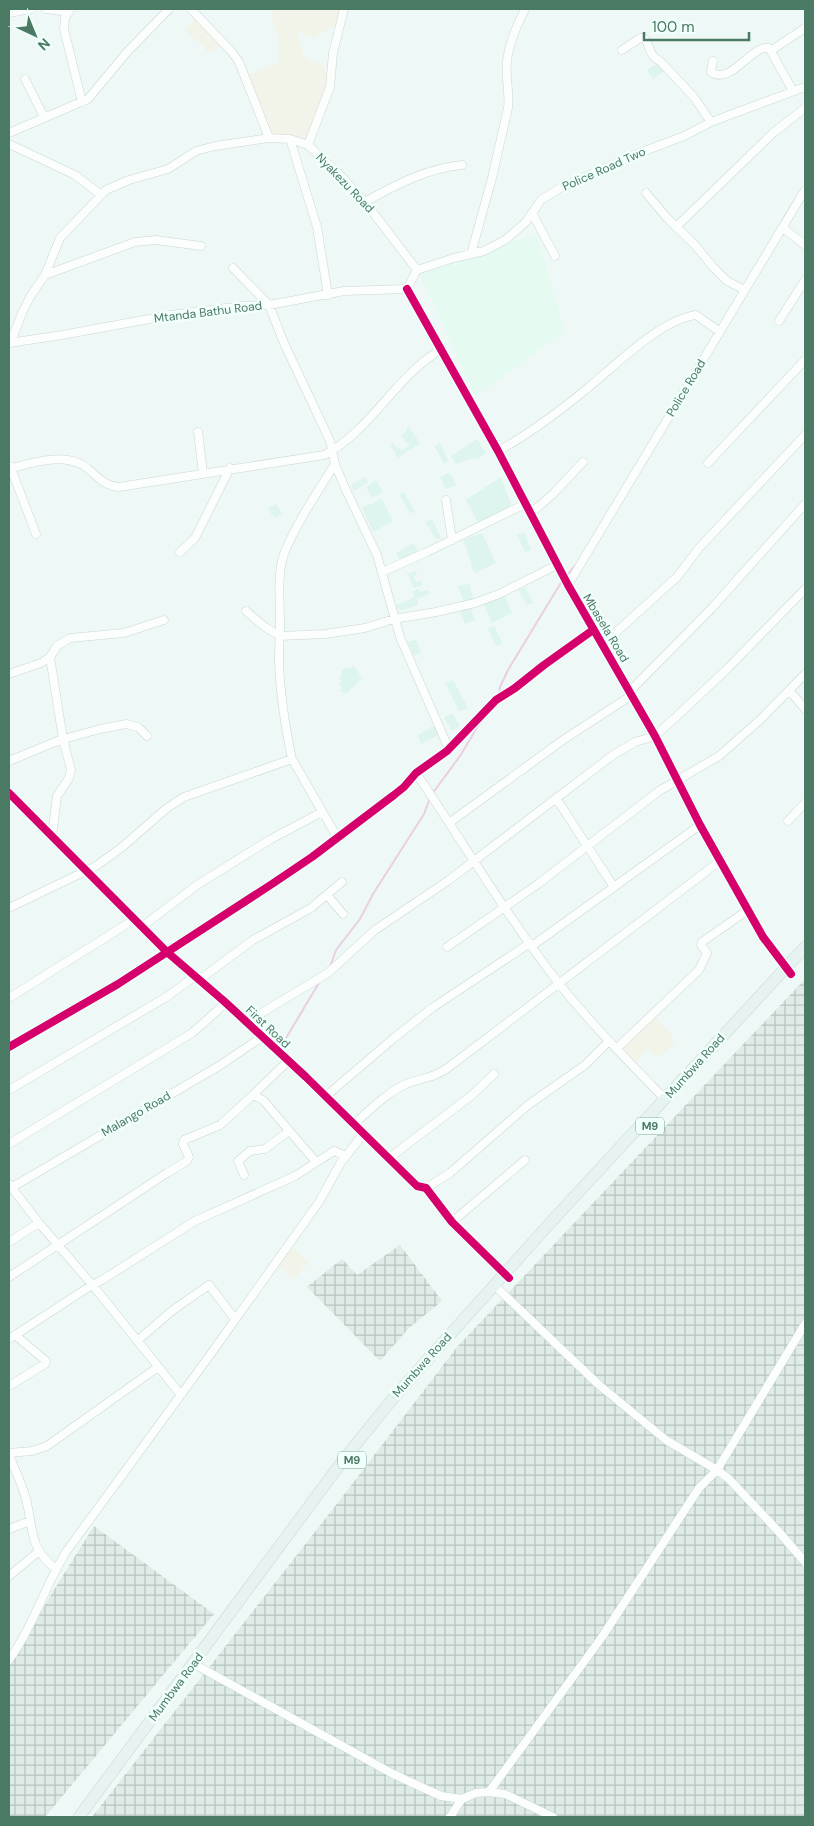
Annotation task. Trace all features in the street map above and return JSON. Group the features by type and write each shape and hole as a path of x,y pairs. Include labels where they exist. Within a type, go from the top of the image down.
{"main road":[{"name":"Mumbwa Road","path":"79,1817 197,1666 350,1462 400,1402 496,1287 789,971 805,947"},
{"name":"Mumbwa Road","path":"507,1276 665,1099 789,971 805,958"},
{"name":"Mumbwa Road","path":"89,1817 197,1666"}],"street":[{"path":"9,13 31,9"},
{"path":"46,9 69,10 64,23 64,29 82,102"},
{"path":"9,133 88,99 128,51 169,9"},
{"path":"191,9 239,62 270,138"},
{"name":"Nyakezu Road","path":"344,9 333,53 330,87 308,145 365,202 417,270"},
{"path":"471,254 492,178 508,108 507,60 515,31 525,9"},
{"path":"772,50 805,28"},
{"path":"622,50 640,38 645,39 648,43 650,54 654,59 660,61 693,96 711,122"},
{"path":"713,61 710,69 711,72 718,75 732,71 760,49 767,47 772,50 793,91"},
{"path":"25,79 44,117"},
{"name":"Police Road Two","path":"417,270 484,251 505,240 526,222 541,200 560,188 634,155 684,136 711,122 805,88"},
{"path":"676,227 768,138 805,108"},
{"path":"10,342 30,297 45,275 60,238 100,194 113,186 168,169 196,151 215,146 270,138 290,139 308,145"},
{"path":"290,139 317,227 328,295"},
{"path":"9,144 75,174 100,194"},
{"path":"365,202 392,186 450,166 462,165"},
{"name":"Police Road","path":"568,585 805,190"},
{"path":"646,193 727,281 745,290"},
{"path":"532,213 555,256"},
{"path":"783,228 805,245"},
{"path":"45,275 135,242 156,240 201,246"},
{"path":"233,268 269,305 284,343 330,440 335,464 377,556 394,619 408,658 448,747"},
{"path":"407,289 417,270"},
{"path":"779,321 805,280"},
{"name":"Mtanda Bathu Road","path":"10,342 62,335 171,315 242,306 269,305 370,289 407,289"},
{"name":"Mbasela Road","path":"407,289 498,451 568,585 655,736 676,780 720,861 763,937 789,971"},
{"path":"498,451 526,436 590,386 638,345 664,328 696,315 720,332"},
{"path":"36,534 10,467 49,460 73,461 87,469 106,485 119,487 230,468 317,456 332,451 356,430 429,356 442,349"},
{"path":"708,463 805,360"},
{"path":"198,432 203,473"},
{"path":"603,644 677,577 699,548 805,435"},
{"path":"530,514 553,494 583,462"},
{"path":"335,464 284,556 279,586 279,660 283,715 292,759 337,838"},
{"path":"180,552 194,538 230,468"},
{"path":"446,500 452,540"},
{"path":"382,572 525,504"},
{"path":"449,823 579,728 631,693 712,608 805,504"},
{"path":"246,611 265,627 280,636 325,634 365,628 394,619 443,611 474,603 499,594 557,565"},
{"path":"248,1023 274,1004 328,973 375,930 437,889 626,747 655,736 728,668 805,589"},
{"path":"9,674 33,667 50,656 57,646 70,638 124,633 164,620"},
{"path":"9,1047 118,984 304,863 404,787 416,773 443,753 496,700 593,630"},
{"path":"50,656 63,739 71,770 69,778 57,796 52,836"},
{"path":"447,946 505,908 588,847 659,790 719,756 790,691 805,674"},
{"path":"790,691 805,709"},
{"path":"9,760 63,739 126,724 138,727 147,736"},
{"path":"9,908 87,871 120,848 167,808 184,797 292,759"},
{"path":"416,773 505,908 559,983 616,1048 665,1099"},
{"name":"First Road","path":"9,793 167,952 226,1002 326,1096 417,1186 426,1188 452,1222 507,1276"},
{"path":"556,798 614,887"},
{"path":"788,820 805,803"},
{"path":"143,926 197,885 271,839 322,812"},
{"path":"326,1096 426,1012 531,944 700,825"},
{"path":"354,1124 393,1091 407,1084 436,1076 449,1067 720,861"},
{"path":"9,1090 168,996 174,990 197,978 271,929 299,915 342,882"},
{"path":"327,895 343,914"},
{"path":"616,1048 699,970 706,953 701,945 702,942 748,910"},
{"path":"9,998 135,919"},
{"path":"9,1144 192,1033 226,1002"},
{"name":"Malango Road","path":"10,1186 227,1061 262,1037"},
{"path":"426,1188 450,1172 528,1105 585,1065 609,1040"},
{"path":"9,1277 167,1173 187,1162 189,1157 183,1144 184,1140 220,1125 288,1061"},
{"path":"389,1158 459,1106 494,1074"},
{"path":"253,1095 263,1100 316,1162"},
{"path":"244,1175 238,1161 250,1151 265,1149 289,1131"},
{"path":"9,1660 34,1620 37,1608 56,1569 93,1514 319,1202 346,1156 363,1134"},
{"path":"9,1386 45,1364 46,1361 12,1337 195,1221 274,1187 334,1151 346,1156"},
{"path":"452,1222 524,1160"},
{"path":"10,1186 181,1395"},
{"path":"9,1242 39,1223"},
{"path":"137,1341 174,1310 209,1285 235,1319"},
{"path":"496,1287 599,1385 666,1440 729,1479 805,1562"},
{"path":"489,1792 602,1637 699,1488 717,1470 805,1324"},
{"path":"56,1569 38,1552 23,1488 9,1454 32,1452 47,1446 158,1367"},
{"path":"9,1529 30,1521"},
{"path":"9,1576 38,1552"},
{"path":"197,1666 393,1774 441,1796 462,1799 476,1793 505,1794 553,1817"},
{"path":"450,1817 462,1799"}],"shaded area":[{"path":"273,9 342,9 337,25 313,38 297,31 304,55 308,59 322,65 330,79 308,138 275,137 269,128 248,75 279,62 278,36 271,15"},
{"path":"197,17 223,45 210,53 184,30"},
{"path":"659,62 665,71 653,79 647,70"},
{"path":"536,234 565,331 475,397 420,274"},
{"path":"408,426 420,443 398,458 390,445 393,443 398,449 403,450 409,446 401,435 406,432"},
{"path":"477,439 486,453 477,460 476,457 456,464 451,456"},
{"path":"440,443 448,461 444,463 434,446"},
{"path":"450,473 456,485 446,489 440,477"},
{"path":"365,477 368,482 354,491 351,485"},
{"path":"501,477 511,505 478,523 466,500"},
{"path":"376,480 383,492 372,498 366,487"},
{"path":"404,492 415,512 410,513 399,494"},
{"path":"382,499 393,521 373,532 362,508"},
{"path":"276,504 282,513 276,518 268,508"},
{"path":"432,519 441,538 436,539 425,522"},
{"path":"524,532 531,550 525,552 517,535"},
{"path":"482,533 496,563 475,573 463,540"},
{"path":"413,543 418,551 400,560 396,553"},
{"path":"416,571 417,574 414,577 416,582 421,581 422,585 414,588 408,574"},
{"path":"469,584 474,600 464,603 458,586"},
{"path":"525,587 533,603 527,605 518,590"},
{"path":"419,589 419,592 429,590 429,594 417,598 418,605 399,611 399,608 397,609 396,605 414,598 413,591"},
{"path":"504,594 512,613 492,623 483,603"},
{"path":"470,607 475,620 465,624 459,610"},
{"path":"494,626 502,643 496,646 488,629"},
{"path":"416,640 421,652 414,656 408,642"},
{"path":"354,666 362,678 346,694 340,691 342,687 339,683 342,681 339,677 342,674 341,670"},
{"path":"453,680 468,708 459,711 445,683"},
{"path":"452,713 460,726 452,731 444,718"},
{"path":"438,724 440,734 421,744 418,735"},
{"path":"805,979 805,1817 92,1817 457,1347"},
{"path":"653,1015 673,1036 672,1038 675,1042 658,1058 648,1048 635,1063 619,1048"},
{"path":"400,1245 442,1301 409,1328 380,1361 307,1287 342,1259 357,1275"},
{"path":"293,1248 309,1262 293,1280 277,1265"},
{"path":"94,1526 214,1614 45,1817 9,1817 9,1662 21,1646"}],"waterway":[{"path":"782,221 793,203"},
{"path":"567,575 575,566"},
{"path":"499,695 500,687 508,670 562,581"},
{"path":"432,794 460,756 481,721"},
{"path":"330,967 336,950 360,919 373,894 424,814 430,798"},
{"path":"279,1050 320,981"}],"cycle path":[{"path":"407,289 498,451 568,585 655,736 700,825 763,937 791,974"},
{"path":"9,1047 118,984 312,857 394,795 416,773 447,751 496,700 593,630"},
{"path":"9,793 167,952 225,1002 306,1077 417,1186 426,1188 452,1222 509,1278"}]}
